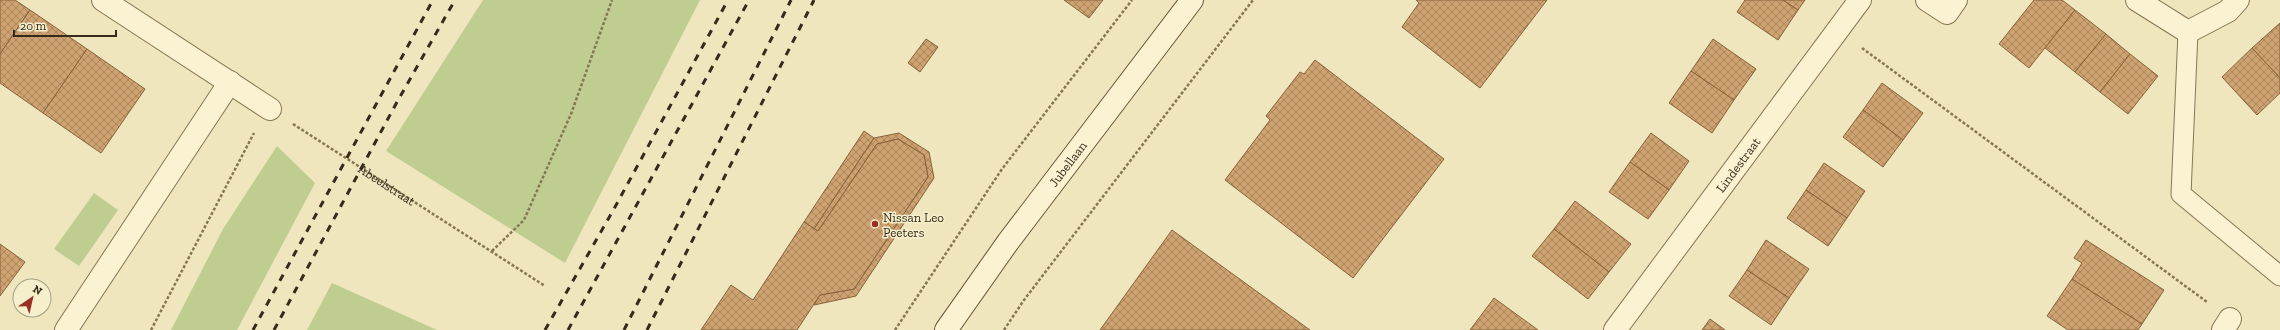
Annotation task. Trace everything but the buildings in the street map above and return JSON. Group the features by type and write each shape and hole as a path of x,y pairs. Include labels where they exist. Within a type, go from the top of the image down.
{"street":[{"path":"103,0 270,109"},
{"name":"Jubellaan","path":"946,330 1022,223 1192,0"},
{"name":"Lindestraat","path":"1615,330 1860,0"},
{"path":"1927,0 1947,13 1956,0"},
{"path":"2137,0 2188,32 2228,11 2238,0"},
{"path":"66,330 230,82"}],"lane":[{"path":"2188,32 2181,194 2280,276"}],"path":[{"path":"492,251 524,220 571,114 612,0"},
{"path":"895,330 1002,169 1132,0"},
{"path":"1004,330 1024,300 1254,0"},
{"path":"1838,30 2227,325"},
{"path":"151,330 254,133 270,109"},
{"name":"Abeelstraat","path":"270,109 545,286"}],"green space":[{"path":"483,0 700,0 565,263 386,151"},
{"path":"277,146 315,183 237,330 171,330 223,229"},
{"path":"94,193 118,210 79,266 54,249"},
{"path":"332,283 437,330 307,330"}],"railway":[{"path":"253,330 433,0"},
{"path":"274,330 397,102 455,0"},
{"path":"545,330 615,207 728,0"},
{"path":"568,330 749,0"},
{"path":"624,330 791,0"},
{"path":"647,330 814,0"}],"place":[{"name":"Nissan Leo Peeters","path":"875,224"}]}
